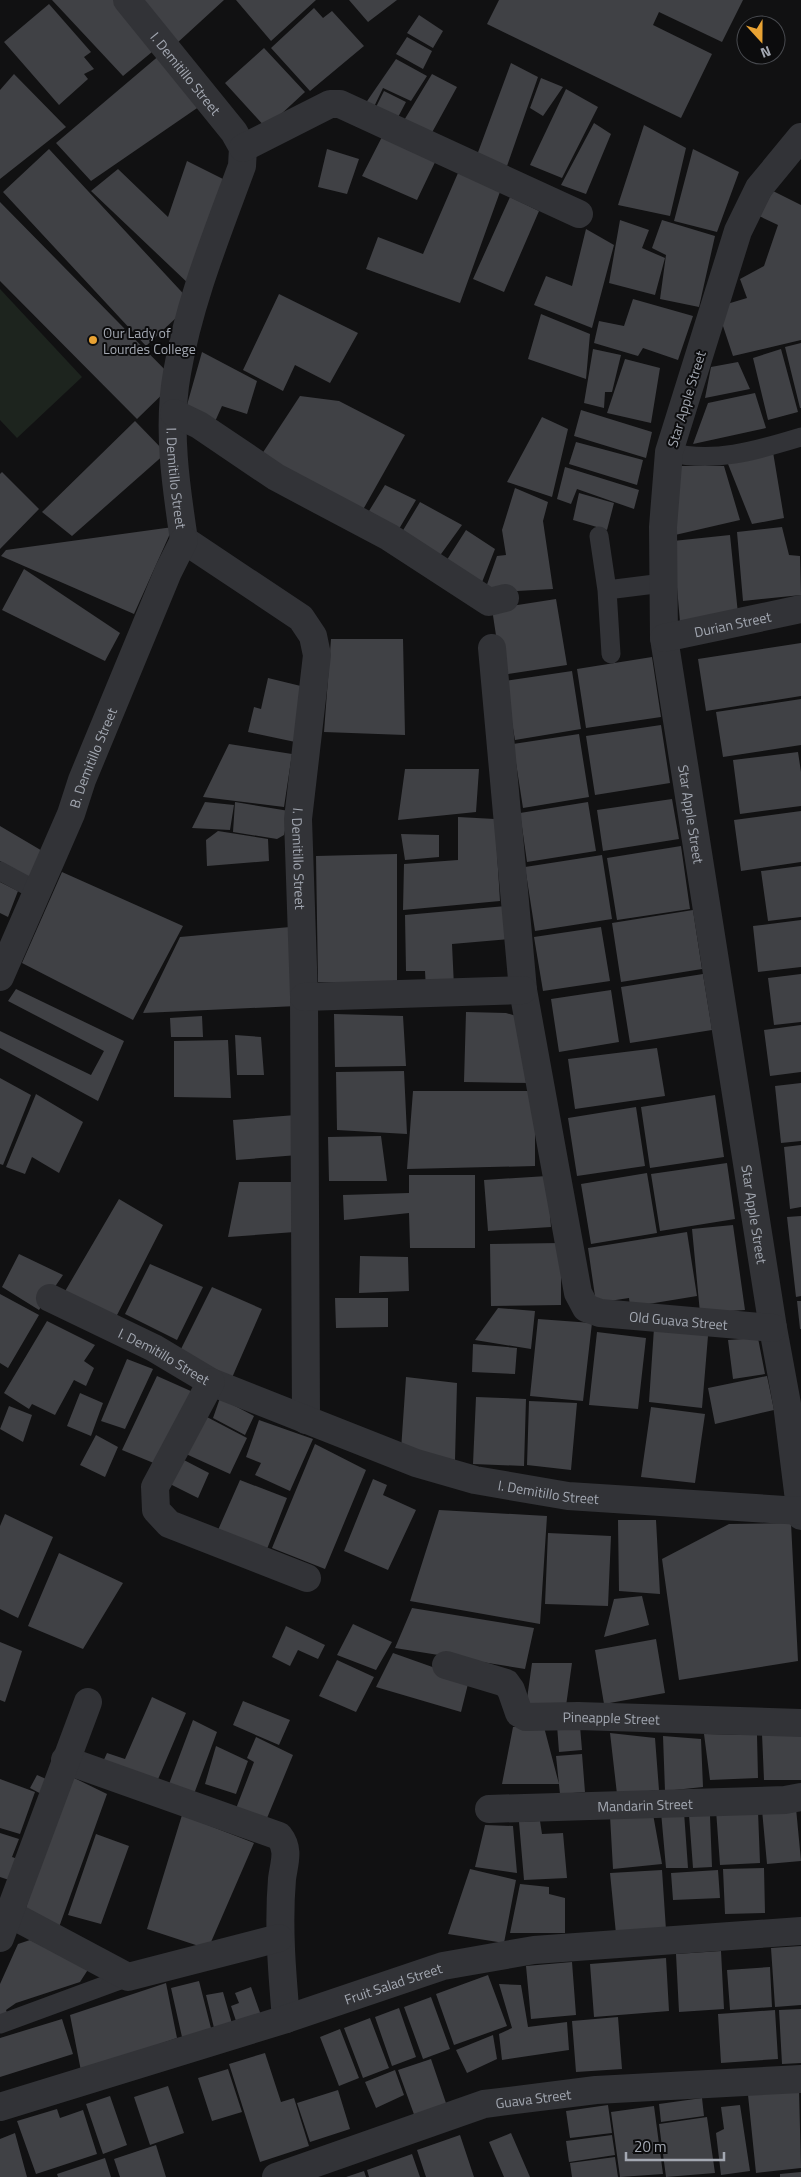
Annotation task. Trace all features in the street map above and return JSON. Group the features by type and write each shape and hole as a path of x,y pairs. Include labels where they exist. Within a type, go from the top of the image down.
{"street":[{"name":"I. Demitillo Street","path":"127,0 234,132 243,148 242,166 196,294 176,374 174,474 184,540 302,618 313,636 317,655 298,820 304,997 306,1420"},
{"path":"243,148 330,104 340,104 579,214"},
{"name":"Star Apple Street","path":"801,137 759,188 738,231 669,452 663,527 664,638 773,1328 794,1404 801,1516"},
{"path":"174,413 200,425 276,477 389,538 489,602 505,598"},
{"name":"B. Demitillo Street","path":"0,977 71,814 82,780 168,572 184,540"},
{"name":"Durian Street","path":"664,638 801,609"},
{"path":"304,997 524,990 492,648"},
{"name":"Old Guava Street","path":"524,990 578,1293 586,1308 600,1313 773,1328"},
{"name":"I. Demitillo Street","path":"50,1298 154,1348 211,1382 416,1463 475,1480 568,1496 800,1511"},
{"path":"211,1382 155,1486 156,1510 169,1524 307,1578"},
{"name":"Pineapple Street","path":"446,1665 506,1683 511,1690 519,1713 526,1717 578,1716 801,1723"},
{"path":"88,1702 4,1925 128,1977 279,1938"},
{"path":"65,1760 279,1836 285,1844 286,1854 282,1878 279,1938 286,2019"},
{"name":"Mandarin Street","path":"489,1809 785,1800 801,1797"},
{"name":"Fruit Salad Street","path":"0,2107 286,2019 443,1966 534,1950 801,1931"},
{"name":"Guava Street","path":"276,2177 484,2104 596,2090 801,2079"}],"lane":[{"path":"669,452 687,457 723,457 801,437"},
{"path":"599,536 607,590 611,654"},
{"path":"607,590 663,583"},
{"path":"0,871 37,891"},
{"path":"0,2024 128,1977"}],"shaded area":[{"path":"0,289 82,377 17,438 0,420"}],"building":[{"path":"52,0 119,0 158,47 123,76"},
{"path":"134,0 224,0 176,44"},
{"path":"236,0 316,0 271,41"},
{"path":"349,0 397,0 368,22"},
{"path":"499,0 743,0 722,42 659,12 653,25 712,54 681,118 487,24"},
{"path":"49,4 91,52 84,57 94,69 84,74 88,79 59,105 4,42"},
{"path":"314,8 323,18 332,11 364,46 310,91 271,48"},
{"path":"419,15 443,31 433,48 407,33"},
{"path":"407,37 432,51 423,69 396,54"},
{"path":"264,48 305,92 266,128 225,83"},
{"path":"161,54 203,104 91,181 56,143"},
{"path":"396,59 427,76 411,101 383,88 372,111 363,107"},
{"path":"511,63 538,77 507,166 477,155"},
{"path":"14,74 66,127 0,179 0,90"},
{"path":"432,74 457,87 429,138 403,122"},
{"path":"541,78 563,87 543,116 530,108"},
{"path":"566,89 598,107 562,178 530,165"},
{"path":"384,91 406,102 396,121 375,109"},
{"path":"594,123 611,134 586,194 561,185"},
{"path":"644,125 686,148 670,216 618,205"},
{"path":"385,131 438,156 417,200 362,176"},
{"path":"49,149 192,303 146,346 3,192"},
{"path":"327,149 359,159 347,194 318,187"},
{"path":"693,149 739,172 717,232 674,221"},
{"path":"187,161 231,183 191,286 91,191 118,169 168,217"},
{"path":"461,166 501,189 460,303 366,269 378,237 423,254"},
{"path":"773,191 801,205 801,340 733,356 722,323 727,304 747,298 740,279 764,266 778,225 759,216"},
{"path":"510,197 539,211 504,292 473,279"},
{"path":"0,202 176,381 137,419 0,281"},
{"path":"620,220 649,230 642,248 665,258 655,295 609,283"},
{"path":"662,220 715,236 699,307 660,299 666,255 652,248"},
{"path":"586,229 614,245 592,328 534,305 546,276 572,286"},
{"path":"279,294 358,333 330,383 295,365 283,391 243,370"},
{"path":"633,299 693,316 678,360 643,348 638,356 594,343 599,321 624,326"},
{"path":"541,314 590,334 586,379 528,359"},
{"path":"801,343 801,408 800,408 785,347"},
{"path":"593,349 621,355 612,392 605,392 604,408 584,403"},
{"path":"781,349 798,412 768,420 753,358"},
{"path":"202,352 257,381 247,414 222,406 213,426 185,412"},
{"path":"625,359 660,368 651,423 607,413"},
{"path":"738,362 750,389 705,398 711,367"},
{"path":"755,393 766,428 693,444 708,403"},
{"path":"300,396 339,401 405,435 360,515 258,460"},
{"path":"581,410 652,432 646,458 574,436"},
{"path":"542,417 568,429 552,497 507,482"},
{"path":"135,421 166,453 72,536 42,512"},
{"path":"576,442 643,460 637,485 569,464"},
{"path":"773,452 784,518 752,524 728,464"},
{"path":"678,466 724,466 740,520 675,535"},
{"path":"565,467 639,490 634,509 577,489 571,504 557,499"},
{"path":"2,472 39,509 0,549 0,474"},
{"path":"385,485 416,500 399,529 369,511"},
{"path":"515,488 548,502 543,521 553,589 484,593 497,556 506,555 502,530"},
{"path":"579,493 614,503 607,530 573,520"},
{"path":"420,502 462,525 436,561 399,537"},
{"path":"173,527 134,614 1,556 6,550"},
{"path":"782,527 789,555 800,556 801,595 743,601 737,532"},
{"path":"466,530 495,549 479,590 443,566"},
{"path":"730,535 738,614 680,622 673,541"},
{"path":"24,569 120,633 105,661 2,610"},
{"path":"556,599 567,665 502,675 492,609"},
{"path":"331,639 403,639 405,735 324,732"},
{"path":"801,643 801,696 706,711 698,659"},
{"path":"652,657 661,717 586,728 577,669"},
{"path":"572,671 581,729 515,740 505,681"},
{"path":"268,678 309,688 300,743 248,732 254,707 261,709"},
{"path":"801,699 801,745 723,757 716,712"},
{"path":"661,725 670,783 595,795 586,736"},
{"path":"579,734 589,797 523,808 513,744"},
{"path":"229,744 292,754 284,807 203,797"},
{"path":"798,752 801,772 801,806 740,814 733,760"},
{"path":"405,769 479,769 476,812 398,820"},
{"path":"672,799 679,839 603,851 597,810"},
{"path":"205,802 234,805 230,830 192,828"},
{"path":"235,802 289,811 284,835 277,839 233,832"},
{"path":"588,802 596,851 527,862 520,813"},
{"path":"801,811 801,862 741,871 734,820"},
{"path":"458,817 495,819 500,901 403,910 404,864 458,860"},
{"path":"0,826 44,852 30,878 0,861"},
{"path":"218,831 268,839 269,861 207,866 206,840"},
{"path":"401,834 439,835 439,857 405,860"},
{"path":"681,846 690,909 617,920 607,858"},
{"path":"397,854 397,984 318,982 316,856"},
{"path":"602,855 612,919 535,931 525,867"},
{"path":"801,866 801,917 768,921 761,871"},
{"path":"62,872 183,926 133,1020 22,963"},
{"path":"0,882 18,891 8,917 0,913"},
{"path":"506,906 510,939 452,944 454,987 426,989 425,971 406,971 405,915"},
{"path":"693,910 702,969 621,982 612,923"},
{"path":"801,920 801,967 758,972 753,926"},
{"path":"290,927 297,1006 143,1013 180,937"},
{"path":"601,927 610,981 543,991 534,937"},
{"path":"703,974 712,1030 630,1043 621,987"},
{"path":"801,974 801,1022 774,1025 768,978"},
{"path":"16,989 124,1041 98,1101 0,1048 0,1031 91,1075 104,1051 8,1001"},
{"path":"611,990 619,1042 559,1052 551,999"},
{"path":"466,1012 506,1013 523,1018 534,1083 464,1082"},
{"path":"334,1014 403,1016 406,1066 335,1067"},
{"path":"202,1016 203,1037 171,1037 170,1018"},
{"path":"801,1025 801,1072 770,1076 764,1030"},
{"path":"235,1035 261,1037 264,1075 237,1075"},
{"path":"228,1040 231,1098 174,1097 174,1041"},
{"path":"657,1048 665,1096 575,1109 568,1059"},
{"path":"404,1071 407,1134 337,1130 336,1072"},
{"path":"0,1078 31,1095 3,1165 0,1164"},
{"path":"801,1083 801,1141 781,1143 775,1086"},
{"path":"413,1091 535,1091 535,1166 407,1169"},
{"path":"36,1094 83,1122 59,1173 32,1157 25,1174 6,1167"},
{"path":"715,1095 724,1157 650,1168 641,1107"},
{"path":"636,1107 645,1166 577,1176 568,1118"},
{"path":"296,1115 298,1155 236,1160 233,1120"},
{"path":"381,1136 387,1181 329,1181 328,1137"},
{"path":"801,1145 801,1207 790,1209 784,1147"},
{"path":"727,1163 735,1219 660,1231 651,1174"},
{"path":"647,1173 657,1233 591,1244 581,1184"},
{"path":"409,1175 475,1175 475,1248 410,1248 409,1213 344,1220 343,1195 409,1193"},
{"path":"547,1176 551,1227 488,1231 484,1180"},
{"path":"239,1182 294,1182 295,1232 228,1237"},
{"path":"119,1199 163,1225 115,1319 64,1293"},
{"path":"801,1216 801,1296 796,1297 787,1217"},
{"path":"733,1225 745,1310 700,1313 692,1229"},
{"path":"687,1232 697,1296 630,1307 629,1298 596,1303 588,1248"},
{"path":"561,1243 561,1305 491,1306 490,1244"},
{"path":"19,1254 63,1275 39,1310 2,1287"},
{"path":"360,1256 408,1257 409,1291 359,1293"},
{"path":"150,1264 203,1287 177,1340 125,1314"},
{"path":"212,1287 262,1309 231,1380 179,1353"},
{"path":"0,1294 39,1315 8,1368 0,1363"},
{"path":"335,1298 388,1298 388,1327 336,1328"},
{"path":"797,1301 801,1301 801,1329 800,1329"},
{"path":"498,1308 535,1311 531,1349 475,1340"},
{"path":"538,1319 592,1323 583,1401 530,1396"},
{"path":"47,1321 95,1345 84,1361 94,1368 86,1386 74,1380 55,1415 32,1404 29,1409 4,1393"},
{"path":"654,1328 708,1336 702,1408 649,1402"},
{"path":"597,1332 646,1338 638,1409 589,1405"},
{"path":"758,1338 765,1374 733,1379 728,1340"},
{"path":"473,1344 517,1348 515,1374 472,1372"},
{"path":"127,1359 153,1369 125,1429 101,1421"},
{"path":"157,1376 193,1392 156,1464 122,1450"},
{"path":"767,1376 774,1410 715,1424 708,1388"},
{"path":"406,1377 457,1383 455,1460 401,1450"},
{"path":"80,1393 103,1403 91,1436 67,1426"},
{"path":"476,1397 526,1399 524,1466 473,1464"},
{"path":"220,1398 254,1416 245,1435 213,1418"},
{"path":"529,1401 577,1403 571,1470 527,1465"},
{"path":"9,1406 32,1415 23,1442 0,1429"},
{"path":"651,1407 705,1414 695,1483 641,1477"},
{"path":"205,1416 247,1438 230,1474 186,1454"},
{"path":"259,1420 313,1439 290,1491 255,1475 261,1463 246,1457"},
{"path":"96,1435 118,1447 105,1477 80,1465"},
{"path":"315,1444 366,1470 325,1569 272,1548"},
{"path":"182,1459 209,1473 198,1498 170,1484"},
{"path":"373,1479 387,1485 383,1495 416,1510 388,1570 344,1551"},
{"path":"240,1480 287,1498 267,1549 218,1530"},
{"path":"439,1510 547,1516 540,1624 410,1601"},
{"path":"5,1514 53,1537 18,1618 0,1609 0,1526"},
{"path":"618,1520 656,1520 660,1594 619,1591"},
{"path":"791,1523 798,1661 679,1680 662,1559 729,1524"},
{"path":"548,1533 611,1536 608,1606 545,1604"},
{"path":"59,1553 123,1583 83,1649 28,1626"},
{"path":"642,1596 649,1625 604,1637 614,1599"},
{"path":"412,1608 534,1628 525,1669 395,1648"},
{"path":"353,1624 392,1642 376,1670 337,1655"},
{"path":"286,1626 325,1645 318,1659 298,1650 290,1666 272,1657"},
{"path":"656,1639 665,1693 604,1704 595,1650"},
{"path":"0,1642 22,1651 5,1702 0,1700"},
{"path":"393,1653 469,1680 461,1712 376,1687"},
{"path":"337,1660 374,1677 356,1712 319,1696"},
{"path":"532,1663 572,1663 566,1706 526,1706"},
{"path":"152,1697 186,1713 156,1784 102,1764 107,1753 125,1759"},
{"path":"243,1701 290,1720 279,1745 233,1725"},
{"path":"193,1720 217,1732 194,1794 169,1784"},
{"path":"557,1725 580,1726 582,1750 559,1752"},
{"path":"513,1727 544,1727 559,1784 502,1784"},
{"path":"610,1733 655,1738 659,1790 617,1794"},
{"path":"704,1734 757,1735 758,1778 710,1780"},
{"path":"762,1734 801,1736 801,1780 764,1780"},
{"path":"663,1736 701,1739 703,1787 665,1791"},
{"path":"256,1737 293,1755 265,1823 235,1811 254,1762 247,1758"},
{"path":"216,1746 248,1761 236,1794 205,1784"},
{"path":"582,1754 585,1792 560,1794 556,1756"},
{"path":"37,1775 53,1782 47,1797 30,1788"},
{"path":"68,1775 107,1794 58,1930 25,1911"},
{"path":"0,1779 35,1792 20,1834 0,1828"},
{"path":"796,1808 801,1861 767,1864 762,1810"},
{"path":"716,1810 758,1811 760,1863 720,1865"},
{"path":"661,1812 684,1812 688,1868 666,1868"},
{"path":"653,1814 662,1864 613,1869 610,1816"},
{"path":"182,1815 254,1843 208,1949 147,1929"},
{"path":"689,1815 710,1816 712,1867 693,1868"},
{"path":"540,1821 542,1834 563,1833 567,1878 524,1880 519,1822"},
{"path":"485,1825 513,1826 517,1873 475,1867"},
{"path":"0,1833 19,1839 12,1857 21,1860 12,1881 0,1877"},
{"path":"96,1834 129,1846 101,1924 68,1915"},
{"path":"764,1868 765,1913 725,1914 723,1869"},
{"path":"470,1869 516,1880 504,1943 448,1934"},
{"path":"662,1870 666,1930 616,1934 610,1873"},
{"path":"718,1870 720,1898 673,1900 671,1873"},
{"path":"520,1884 549,1887 549,1894 565,1898 565,1933 510,1933"},
{"path":"30,1940 89,1968 80,1982 16,2003 6,2010 9,2018 0,2021 0,1984 18,1944"},
{"path":"801,1946 801,2005 775,2007 771,1948"},
{"path":"721,1951 724,2009 679,2012 676,1954"},
{"path":"666,1958 669,2011 594,2017 590,1964"},
{"path":"572,1962 576,2015 531,2019 526,1966"},
{"path":"770,1967 772,2007 730,2010 727,1970"},
{"path":"488,1975 507,2026 454,2045 436,1994"},
{"path":"199,1981 212,2032 182,2037 171,1988"},
{"path":"166,1983 177,2038 81,2071 70,2015"},
{"path":"499,1984 521,1985 528,2027 567,2022 569,2050 502,2060 499,2034 512,2028"},
{"path":"251,1987 262,2018 238,2027 231,2006 239,2003 235,1993"},
{"path":"223,1992 233,2027 215,2032 206,1995"},
{"path":"431,1997 450,2049 423,2059 404,2007"},
{"path":"399,2008 416,2057 392,2066 375,2017"},
{"path":"801,2009 801,2063 782,2064 779,2010"},
{"path":"775,2010 778,2059 721,2063 718,2014"},
{"path":"618,2017 622,2069 576,2072 572,2021"},
{"path":"370,2018 389,2068 363,2078 344,2028"},
{"path":"62,2019 73,2054 0,2077 0,2038"},
{"path":"340,2029 359,2078 339,2086 320,2037"},
{"path":"493,2035 497,2059 467,2073 456,2050"},
{"path":"265,2053 281,2102 294,2098 309,2146 260,2162 229,2064"},
{"path":"431,2059 448,2109 416,2120 398,2070"},
{"path":"228,2069 242,2112 212,2121 198,2078"},
{"path":"395,2070 404,2095 376,2108 365,2082"},
{"path":"168,2086 184,2133 150,2145 134,2097"},
{"path":"338,2090 350,2129 310,2142 297,2103"},
{"path":"799,2090 801,2168 756,2173 748,2095"},
{"path":"110,2096 127,2145 103,2154 86,2104"},
{"path":"702,2098 704,2116 661,2122 659,2104"},
{"path":"608,2105 612,2133 570,2138 566,2111"},
{"path":"740,2105 750,2171 721,2175 716,2133 724,2129 721,2107"},
{"path":"654,2106 663,2174 620,2177 611,2112"},
{"path":"57,2109 60,2118 83,2110 97,2154 36,2174 17,2121"},
{"path":"707,2117 715,2173 666,2177 659,2124"},
{"path":"15,2133 27,2177 0,2177 0,2139"},
{"path":"511,2133 530,2177 504,2177 489,2142"},
{"path":"460,2135 474,2177 426,2177 417,2150"},
{"path":"612,2135 615,2155 569,2162 566,2141"},
{"path":"156,2145 166,2177 120,2177 114,2159"},
{"path":"412,2154 420,2177 369,2177 367,2170"},
{"path":"615,2157 618,2177 572,2177 570,2163"},
{"path":"105,2158 111,2177 58,2177 57,2174"},
{"path":"364,2171 366,2177 346,2177"},
{"path":"801,2172 801,2177 780,2177 780,2174"}],"place":[{"name":"Our Lady of Lourdes College","path":"93,340"}]}
